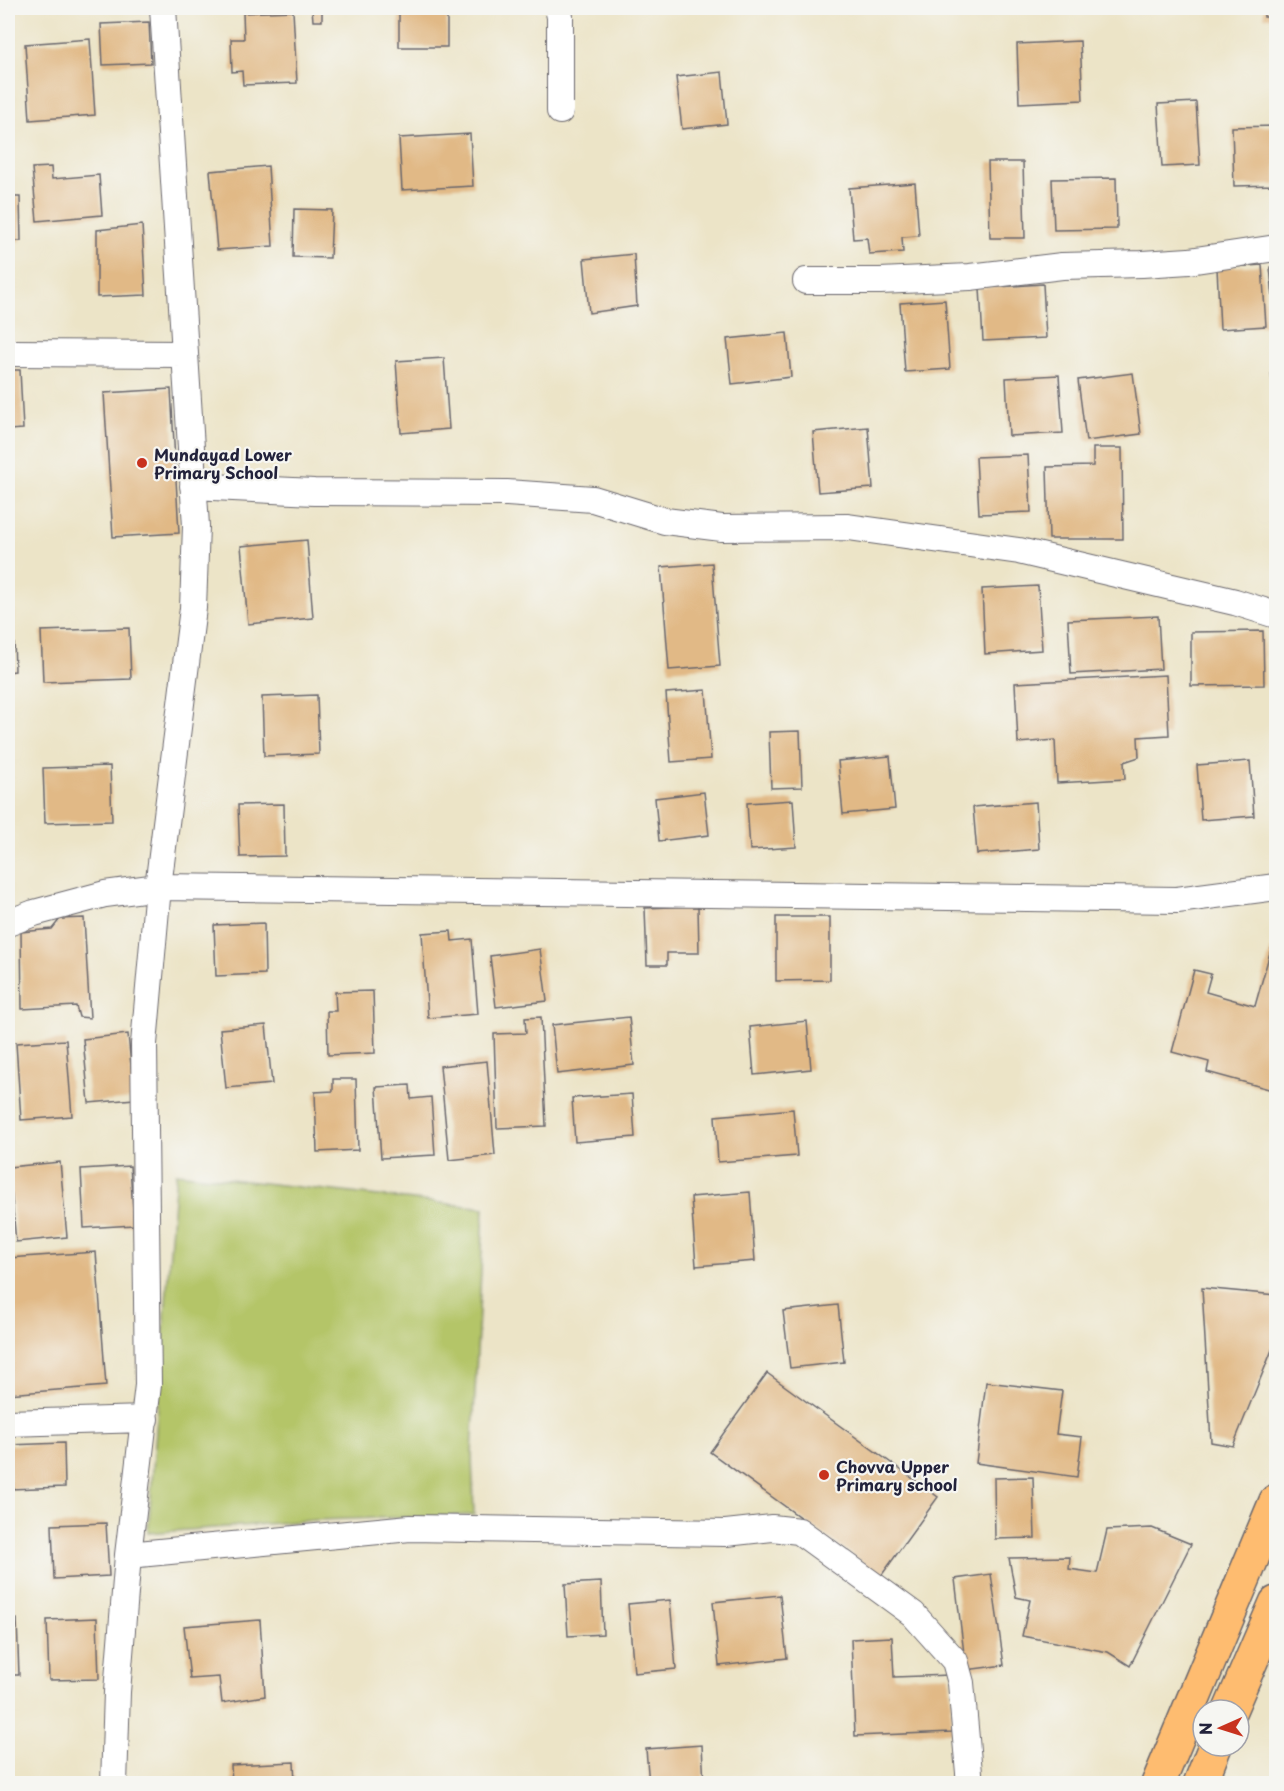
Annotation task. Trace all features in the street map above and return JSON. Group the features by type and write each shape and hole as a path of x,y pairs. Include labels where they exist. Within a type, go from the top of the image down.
{"highway":[{"path":"1158,1784 1276,1501"},
{"path":"1235,1698 1276,1603"},
{"path":"1200,1784 1210,1758"}],"street":[{"path":"114,1784 117,1692 128,1555 148,1385 144,1044 158,887 193,608 196,526 163,8"},
{"path":"558,8 560,17 560,111"},
{"path":"806,281 880,281 970,277 1062,266 1188,261 1276,248"},
{"path":"8,354 184,354"},
{"path":"193,486 314,492 507,493 593,499 665,521 722,528 848,527 1018,551 1235,602 1276,615"},
{"path":"8,923 34,913 105,894 158,887 1177,900 1276,887"},
{"path":"8,1423 145,1419"},
{"path":"128,1555 410,1528 726,1533 772,1528 799,1531 913,1614 955,1661 962,1683 970,1784"}],"green space":[{"path":"176,1173 484,1208 472,1455 474,1515 317,1520 148,1533"}],"building":[{"path":"312,8 329,9 322,10 322,21 313,21"},
{"path":"399,8 447,8 447,47 399,47"},
{"path":"1264,8 1276,8 1276,17 1264,17"},
{"path":"293,11 297,83 243,85 242,71 232,72 231,39 244,39 243,13"},
{"path":"149,22 151,63 103,65 101,24"},
{"path":"90,39 95,115 30,120 25,44"},
{"path":"1080,41 1083,100 1019,103 1017,44"},
{"path":"722,72 727,124 682,129 676,77"},
{"path":"1196,102 1200,165 1162,167 1158,104"},
{"path":"1276,126 1276,185 1234,186 1232,127"},
{"path":"470,134 473,186 402,190 399,138"},
{"path":"988,162 1023,162 1025,238 990,238"},
{"path":"268,166 273,246 217,250 210,171"},
{"path":"51,167 52,179 99,175 102,215 37,221 32,168"},
{"path":"1116,178 1117,229 1054,230 1052,179"},
{"path":"915,183 919,236 902,237 903,252 869,254 867,238 853,239 849,188"},
{"path":"8,197 20,197 21,241 8,241"},
{"path":"294,209 332,210 330,258 293,257"},
{"path":"142,225 146,295 97,297 97,230"},
{"path":"634,254 637,306 589,313 584,259"},
{"path":"1262,265 1266,326 1220,329 1217,268"},
{"path":"1276,266 1276,317 1275,317 1270,267"},
{"path":"1043,284 1046,338 983,341 980,288"},
{"path":"945,300 950,369 905,372 900,303"},
{"path":"787,333 791,377 732,384 727,339"},
{"path":"444,358 449,429 401,433 396,361"},
{"path":"1276,367 1276,417 1274,417 1271,368"},
{"path":"8,370 20,370 23,429 8,430"},
{"path":"1133,373 1141,434 1086,441 1078,380"},
{"path":"1059,375 1063,433 1009,436 1006,378"},
{"name":"Mundayad Lower Primary School","path":"171,389 179,533 113,537 104,393"},
{"path":"868,427 873,488 818,492 813,432"},
{"path":"1093,448 1122,448 1123,539 1049,539 1047,467 1093,466"},
{"path":"1028,455 1031,512 979,514 976,457"},
{"path":"307,540 313,618 248,624 241,546"},
{"path":"712,563 720,666 669,670 661,567"},
{"path":"1038,586 1042,650 985,654 982,589"},
{"path":"8,603 13,603 15,671 8,672"},
{"path":"1158,616 1161,669 1071,674 1068,620"},
{"path":"129,628 131,679 43,682 41,631"},
{"path":"1263,631 1264,685 1191,686 1191,632"},
{"path":"1166,675 1169,735 1138,737 1139,757 1124,762 1125,779 1057,783 1055,740 1018,743 1015,683"},
{"path":"706,690 711,759 671,762 666,693"},
{"path":"317,695 319,754 264,756 262,697"},
{"path":"800,731 802,787 771,788 769,732"},
{"path":"890,756 895,809 843,814 838,761"},
{"path":"1250,761 1254,816 1201,820 1197,765"},
{"path":"110,766 112,821 45,823 43,768"},
{"path":"704,792 709,835 659,841 655,798"},
{"path":"793,800 796,847 750,850 747,803"},
{"path":"1036,802 1039,849 977,854 973,807"},
{"path":"284,804 285,856 240,857 238,805"},
{"path":"698,906 699,953 667,953 667,965 647,965 645,908"},
{"path":"776,917 830,917 830,980 776,981"},
{"path":"84,918 90,1018 79,1017 76,1006 22,1009 21,932 52,929 60,919"},
{"path":"264,923 265,974 216,976 214,925"},
{"path":"451,931 452,941 472,939 478,1014 428,1018 422,933"},
{"path":"1276,948 1276,1091 1207,1072 1209,1062 1172,1052 1194,970 1211,974 1206,992 1255,1006 1271,949"},
{"path":"540,949 547,1001 496,1007 490,956"},
{"path":"9,964 13,1033 8,1033"},
{"path":"373,991 375,1053 328,1055 327,1011 336,1011 335,992"},
{"path":"541,1017 546,1126 497,1128 494,1034 526,1033 525,1018"},
{"path":"629,1017 634,1065 557,1074 552,1025"},
{"path":"807,1021 811,1069 754,1075 750,1027"},
{"path":"266,1025 272,1084 226,1088 220,1029"},
{"path":"128,1034 134,1099 89,1103 83,1039"},
{"path":"66,1040 72,1116 21,1120 16,1043"},
{"path":"487,1061 495,1155 449,1160 440,1066"},
{"path":"333,1079 356,1079 358,1150 317,1152 315,1092 333,1091"},
{"path":"410,1085 411,1099 431,1097 435,1155 381,1158 376,1087"},
{"path":"632,1094 635,1137 575,1142 572,1098"},
{"path":"793,1109 797,1156 718,1162 715,1116"},
{"path":"60,1162 67,1237 16,1242 9,1167"},
{"path":"130,1166 134,1225 84,1228 81,1169"},
{"path":"750,1192 755,1261 696,1266 691,1197"},
{"path":"96,1252 106,1386 8,1394 8,1258"},
{"path":"1202,1288 1276,1295 1276,1340 1233,1446 1211,1442"},
{"path":"838,1305 844,1362 790,1368 783,1311"},
{"name":"Chovva Upper Primary school","path":"767,1373 938,1497 881,1576 710,1452"},
{"path":"986,1382 1062,1391 1056,1434 1082,1437 1077,1477 976,1463"},
{"path":"64,1443 65,1487 10,1489 8,1445"},
{"path":"1033,1477 1035,1538 995,1539 994,1478"},
{"path":"106,1523 109,1576 54,1579 52,1525"},
{"path":"1152,1528 1191,1544 1130,1666 1108,1652 1022,1636 1030,1600 1016,1597 1009,1558 1070,1557 1069,1569 1097,1573 1107,1530"},
{"path":"991,1574 1004,1665 966,1670 955,1579"},
{"path":"601,1582 603,1634 568,1636 565,1584"},
{"path":"780,1595 787,1658 719,1666 713,1602"},
{"path":"670,1600 676,1669 634,1673 628,1604"},
{"path":"97,1618 99,1679 49,1680 47,1620"},
{"path":"17,1619 19,1675 8,1675 8,1620"},
{"path":"260,1620 265,1696 222,1703 219,1677 190,1679 184,1626"},
{"path":"892,1637 894,1677 950,1675 952,1732 855,1736 851,1639"},
{"path":"702,1745 704,1784 649,1784 646,1749"},
{"path":"294,1762 295,1784 232,1784 231,1765"},
{"path":"590,1779 590,1784 540,1784 540,1781"}],"place":[{"name":"Mundayad Lower Primary School","path":"142,463"},
{"name":"Chovva Upper Primary school","path":"824,1475"}]}
